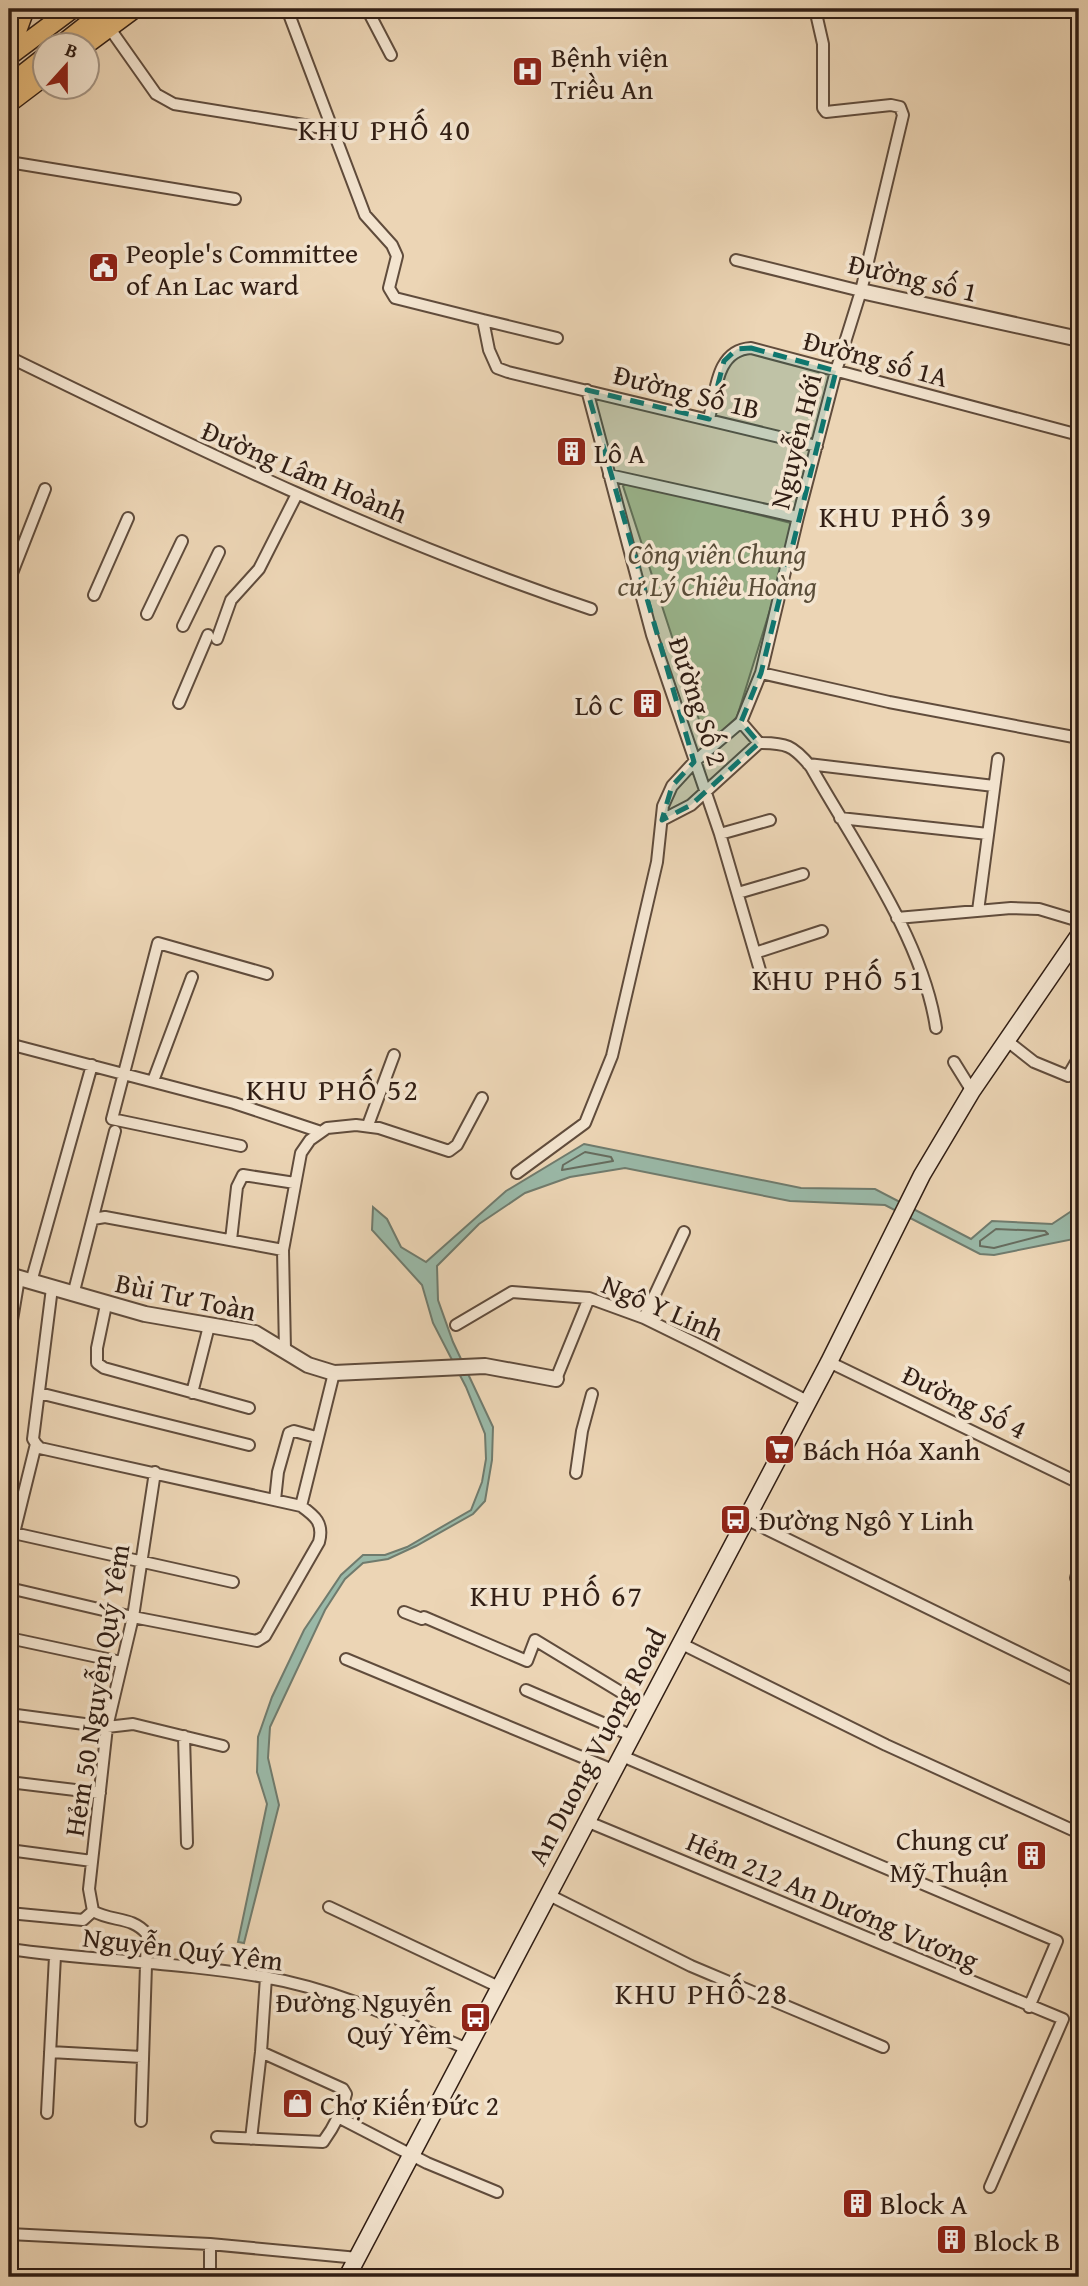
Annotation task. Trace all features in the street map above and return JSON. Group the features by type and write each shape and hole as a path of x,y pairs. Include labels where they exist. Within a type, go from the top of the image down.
{"main road":[{"path":"9,54 25,9"},
{"path":"9,54 72,9"},
{"path":"79,32 101,15 128,10"},
{"path":"92,32 101,15"},
{"path":"9,85 32,68"},
{"path":"9,103 32,86"},
{"name":"An Duong Vuong Road","path":"348,2277 465,2049 830,1362 922,1175 972,1091 1079,935"}],"street":[{"path":"287,9 365,215 392,245 397,256 389,288 396,298 557,338"},
{"path":"367,9 391,55"},
{"name":"Nguyễn Hới","path":"517,1173 585,1123 612,1056 657,862 663,806 672,786 694,762 741,722 761,673 798,517 836,372 861,291 903,115 900,107 891,105 826,111 823,108 823,44 815,9"},
{"path":"101,15 156,94 174,104 335,131"},
{"path":"9,162 235,199"},
{"name":"Đường số 1","path":"736,260 861,291 1079,339"},
{"name":"Đường Số 1B","path":"484,320 489,350 497,368 817,446"},
{"name":"Đường số 1A","path":"709,419 724,361 737,349 751,348 1079,435"},
{"name":"Đường Lâm Hoành","path":"9,357 216,459 491,575 591,609"},
{"name":"Đường Số 2","path":"587,390 652,635 720,834 764,984"},
{"path":"609,475 798,517"},
{"path":"9,581 45,489"},
{"path":"179,703 231,600 259,569 297,494"},
{"path":"94,596 128,518"},
{"path":"147,614 182,541"},
{"path":"183,626 219,552"},
{"path":"761,673 889,702 1079,738"},
{"path":"741,722 759,743"},
{"path":"662,820 691,806 759,743 784,743 808,764 897,918 931,997 936,1028"},
{"path":"978,911 998,759"},
{"path":"808,764 994,786"},
{"path":"840,818 988,834"},
{"path":"720,834 770,820"},
{"path":"738,893 803,874"},
{"path":"897,918 1039,909 1079,921"},
{"path":"755,953 822,931"},
{"path":"241,1146 112,1119 158,943 267,974"},
{"path":"153,1081 192,977"},
{"path":"1006,1040 1034,1062 1068,1076 1079,1057"},
{"path":"9,1044 234,1103 318,1131 342,1125 368,1125 449,1150 454,1149 482,1098"},
{"path":"368,1125 394,1055"},
{"path":"954,1062 972,1091"},
{"path":"9,1338 19,1278 92,1065"},
{"path":"73,1295 116,1131"},
{"path":"285,1350 284,1250 301,1153 318,1131"},
{"path":"231,1240 237,1187 243,1175 295,1183"},
{"path":"93,1219 105,1217 284,1250"},
{"path":"644,1318 684,1232"},
{"name":"Bùi Tư Toàn","path":"19,1278 106,1305 255,1333 309,1365 334,1373 471,1365 556,1379"},
{"path":"9,1588 132,1618 257,1642 265,1636 321,1531 319,1522 301,1506 40,1448 33,1438 52,1288"},
{"name":"Ngô Y Linh","path":"456,1325 512,1292 589,1298 644,1318 809,1402"},
{"path":"556,1379 589,1298"},
{"path":"106,1305 97,1363 104,1368 249,1408"},
{"path":"192,1393 209,1326"},
{"name":"Đường Số 4","path":"830,1362 1079,1483"},
{"path":"301,1506 334,1373"},
{"path":"39,1393 250,1445"},
{"path":"576,1473 582,1431 592,1394"},
{"path":"275,1500 278,1472 289,1433 294,1431 316,1437"},
{"path":"36,1444 11,1533 233,1582"},
{"name":"Hẻm 50 Nguyễn Quý Yêm","path":"93,1911 89,1899 107,1727 132,1618 155,1472"},
{"path":"746,1519 1079,1682"},
{"path":"1079,1567 1076,1578 1079,1583"},
{"path":"404,1612 422,1619 424,1617 527,1661 535,1640 647,1708"},
{"path":"9,1639 121,1662"},
{"path":"680,1643 886,1745 1079,1833"},
{"path":"346,1659 618,1763 1057,1941 1029,2007"},
{"path":"526,1690 633,1735"},
{"path":"9,1714 107,1727 133,1724 223,1746"},
{"path":"184,1736 187,1843"},
{"path":"9,1782 100,1793"},
{"name":"Hẻm 212 An Dương Vương","path":"586,1821 1063,2019 990,2187"},
{"path":"9,1850 92,1861"},
{"path":"547,1894 691,1966 883,2047"},
{"path":"329,1907 499,1987"},
{"path":"9,1913 83,1920 93,1911 103,1917 139,1924 147,1934 141,2121"},
{"name":"Nguyễn Quý Yêm","path":"9,1949 148,1961 266,1977 361,2003 465,2049"},
{"path":"47,2113 55,1955"},
{"path":"250,2139 261,2052 266,1977"},
{"path":"50,2052 142,2057"},
{"path":"217,2137 323,2141 338,2117 346,2094 343,2089 261,2052"},
{"path":"338,2117 411,2154 498,2192"},
{"path":"9,2234 209,2244 358,2258"},
{"path":"209,2244 210,2277"}],"highlighted area":[{"path":"751,348 836,371 761,673 741,722 759,743 691,805 662,820 672,786 694,762 587,390 709,419 724,361 737,349"}],"green space":[{"name":"Công viên Chung cư Lý Chiêu Hoàng","path":"628,482 791,523 794,532 737,717 718,735 710,736 702,729 623,486"}],"water":[{"path":"584,1144 801,1188 875,1189 971,1239 992,1221 1052,1224 1079,1206 1079,1238 994,1255 980,1254 885,1205 790,1201 625,1168 570,1177 525,1193 479,1224 437,1266 438,1300 453,1342 493,1427 492,1460 485,1501 473,1514 416,1546 388,1559 363,1563 345,1579 325,1610 270,1727 268,1758 279,1805 244,1943 238,1942 267,1804 257,1772 258,1737 272,1697 304,1630 341,1575 363,1555 385,1555 407,1547 471,1510 482,1482 486,1459 485,1434 466,1387 433,1323 422,1285 372,1230 373,1207 387,1219 401,1247 426,1262 506,1191"}],"place":[{"name":"Bệnh viện Triều An","path":"528,72"},
{"name":"People's Committee of An Lac ward","path":"103,268"},
{"name":"Lô A","path":"571,452"},
{"name":"Lô C","path":"647,704"},
{"name":"Bách Hóa Xanh","path":"780,1449"},
{"name":"Đường Ngô Y Linh","path":"736,1519"},
{"name":"Chung cư Mỹ Thuận","path":"1031,1855"},
{"name":"Đường Nguyễn Quý Yêm","path":"475,2017"},
{"name":"Chợ Kiến Đức 2","path":"297,2104"},
{"name":"Block A","path":"857,2203"},
{"name":"Block B","path":"951,2240"}],"district":[{"name":"KHU PHỐ 40","path":"385,129"},
{"name":"KHU PHỐ 39","path":"906,516"},
{"name":"KHU PHỐ 51","path":"839,979"},
{"name":"KHU PHỐ 52","path":"333,1089"},
{"name":"KHU PHỐ 67","path":"557,1595"},
{"name":"KHU PHỐ 28","path":"702,1993"}]}
